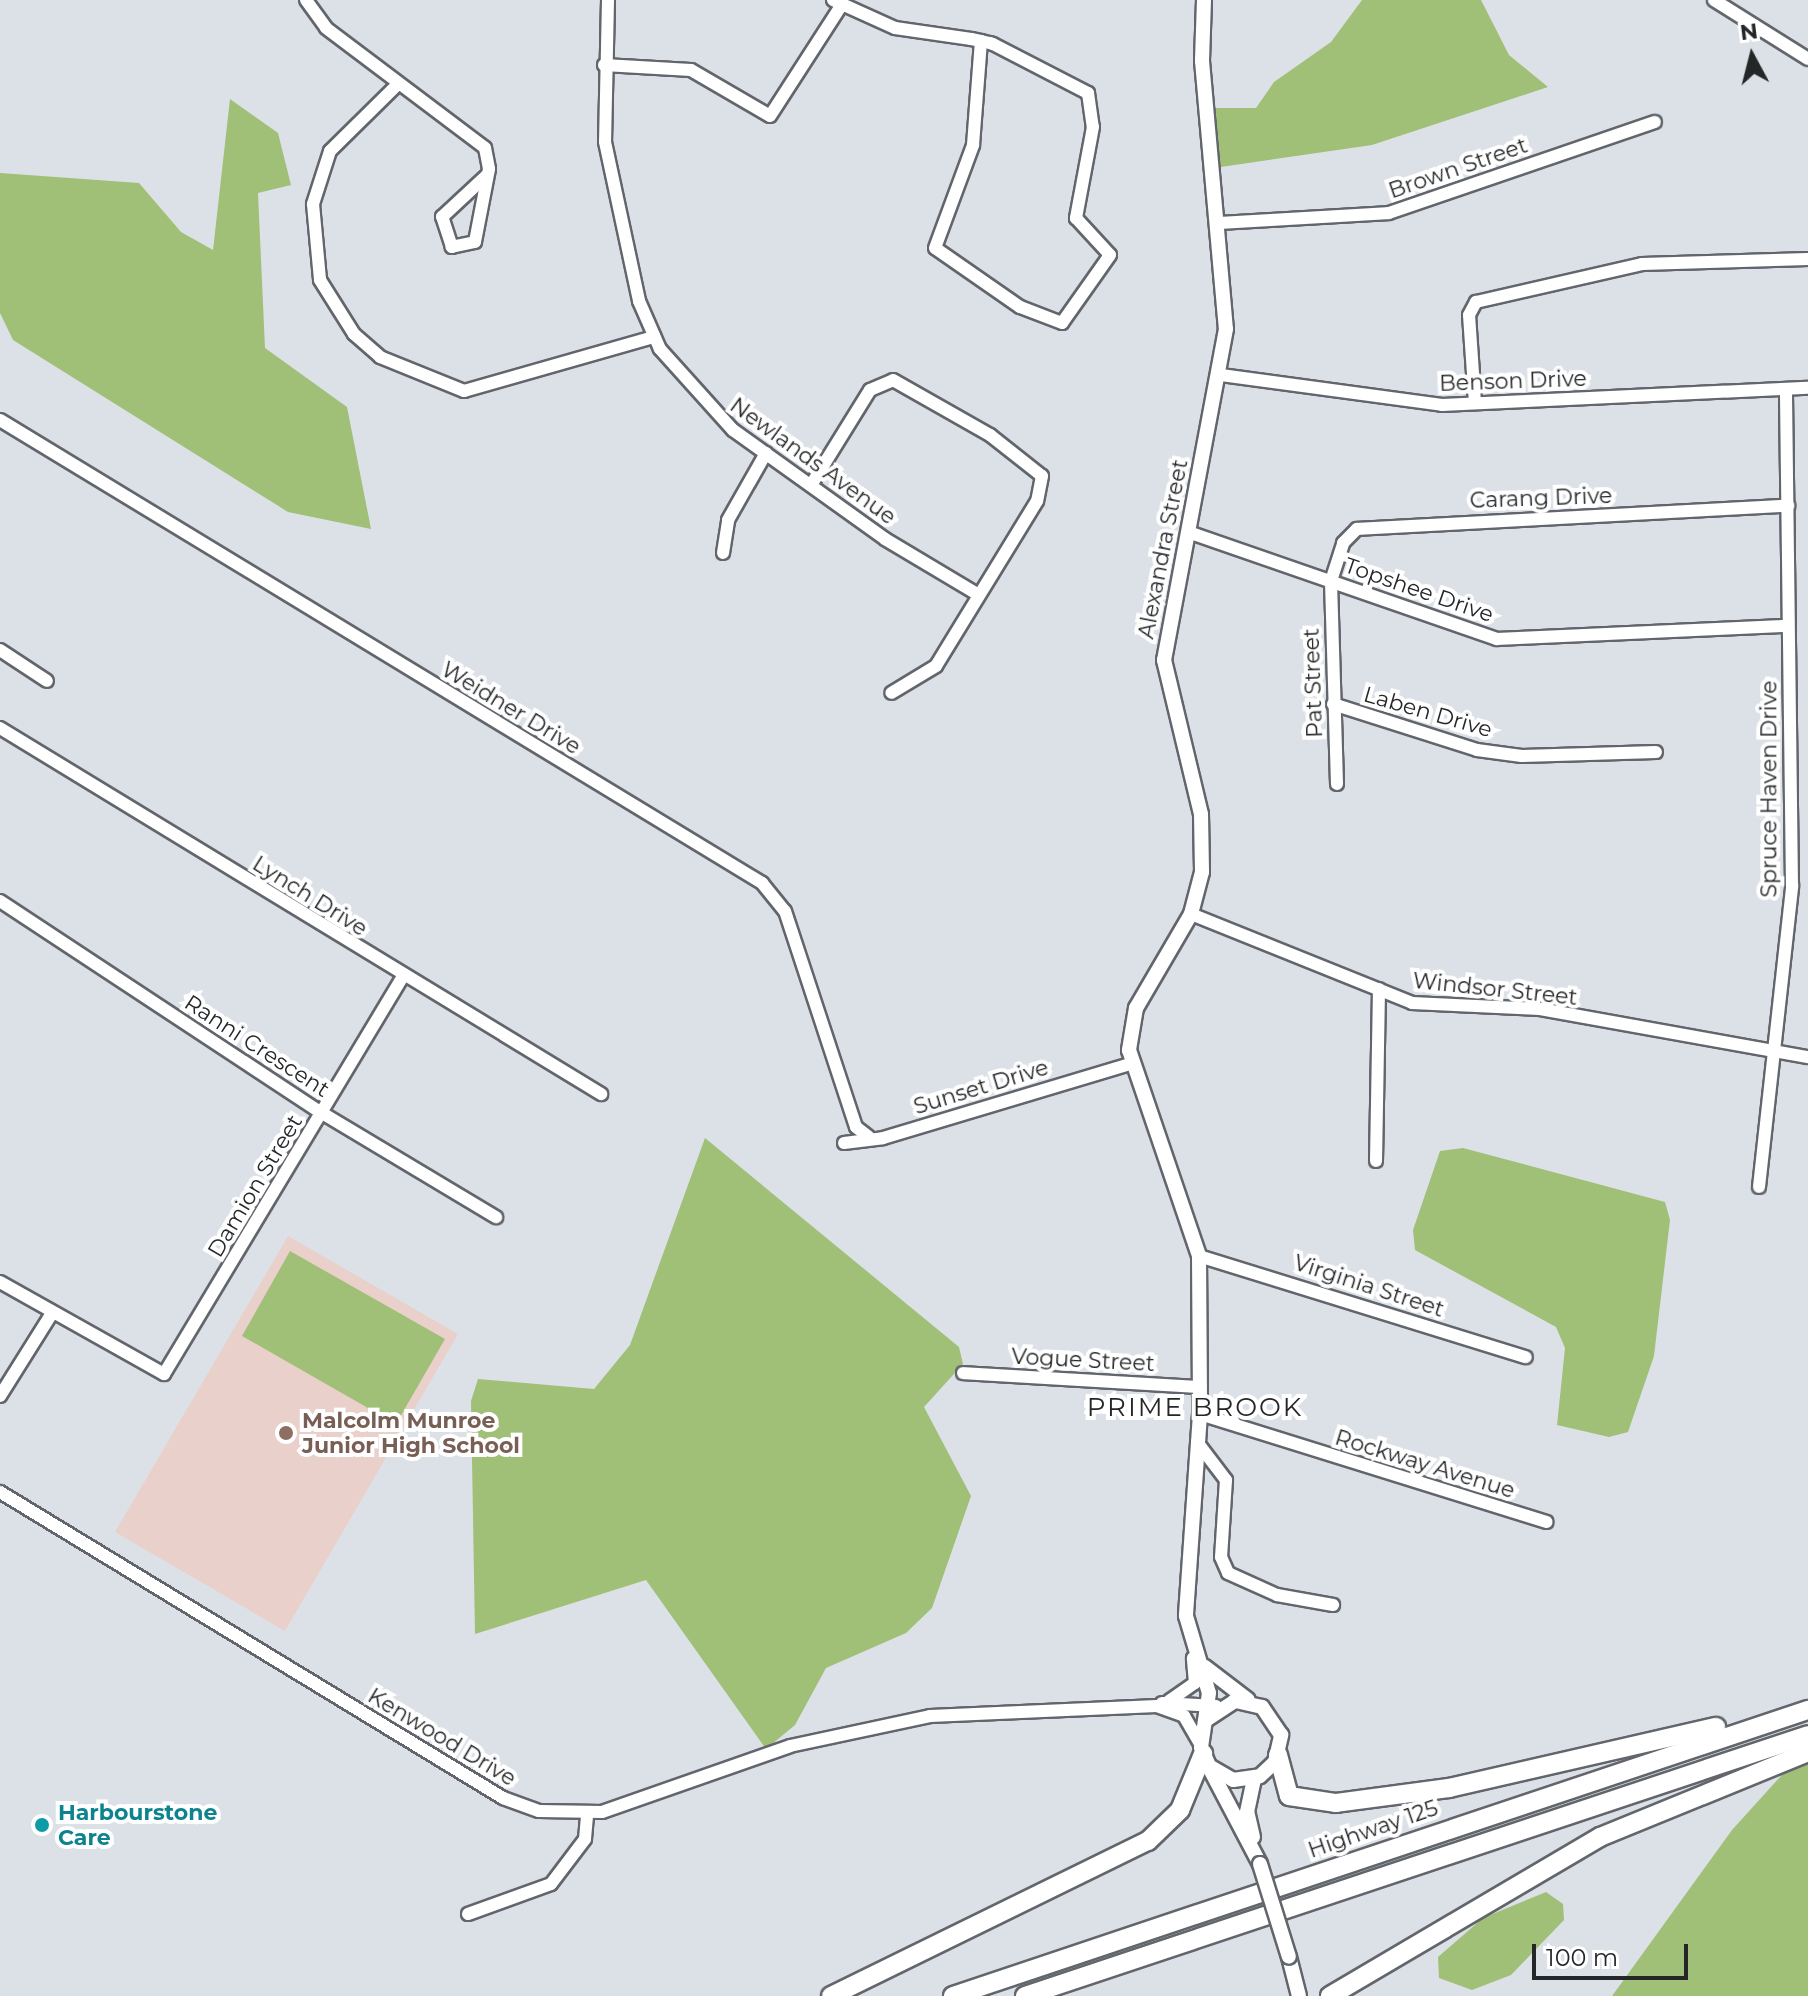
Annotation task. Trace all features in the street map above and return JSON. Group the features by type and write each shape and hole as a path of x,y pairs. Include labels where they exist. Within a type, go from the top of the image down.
{"highway":[{"path":"1278,1755 1282,1787 1296,1800 1350,1802 1462,1786 1808,1708"},
{"name":"Highway 125","path":"953,1996 1808,1708"},
{"path":"1025,1996 1808,1735"},
{"path":"1335,1994 1445,1922 1600,1837 1808,1752"},
{"path":"831,1996 1148,1841 1180,1810 1203,1754"}],"main road":[{"name":"Alexandra Street","path":"1204,0 1202,61 1228,285 1221,375 1164,660 1204,844 1191,914 1136,1008 1130,1064 1186,1202 1199,1256 1200,1414 1186,1605 1191,1649 1212,1711"},
{"path":"1191,1649 1224,1686 1256,1703 1279,1728 1278,1755 1254,1779 1247,1812 1299,1996"},
{"path":"1256,1703 1212,1711 1203,1754 1260,1864"},
{"path":"1203,1754 1226,1778 1254,1779"}],"street":[{"path":"306,0 313,16 397,85 479,139 488,157 486,176 475,242 452,247 442,217 486,176"},
{"name":"Newlands Avenue","path":"608,0 604,65 605,142 654,337 703,402 766,453 813,482 885,539 979,595"},
{"path":"1714,0 1808,59"},
{"path":"604,65 691,70 770,116 837,3 908,31 981,41 1088,93 1093,127 1076,218 1110,255 1074,313 1052,324 967,275 935,248 973,145 981,41"},
{"path":"397,85 330,151 314,194 316,263 354,334 380,357 464,391 654,337"},
{"name":"Brown Street","path":"1221,223 1389,213 1655,122"},
{"path":"1475,403 1469,315 1476,302 1642,264 1808,259"},
{"name":"Benson Drive","path":"1221,375 1378,401 1475,403 1808,388"},
{"path":"813,482 864,398 884,381 910,387 1024,458 1042,476 1041,493 930,673 891,693"},
{"name":"Spruce Haven Drive","path":"1759,1187 1771,1054 1792,886 1786,389"},
{"name":"Weidner Drive","path":"0,420 762,883 785,911 856,1127 869,1137"},
{"path":"723,553 728,520 766,453"},
{"name":"Carang Drive","path":"1331,581 1347,538 1373,524 1788,506"},
{"name":"Topshee Drive","path":"1188,532 1497,639 1788,626"},
{"name":"Pat Street","path":"1331,581 1337,784"},
{"path":"0,650 47,681"},
{"name":"Laben Drive","path":"1333,704 1477,750 1522,756 1656,752"},
{"name":"Lynch Drive","path":"0,728 403,977 601,1094"},
{"name":"Ranni Crescent","path":"0,901 322,1113 496,1217"},
{"name":"Windsor Street","path":"1191,914 1412,1003 1540,1009 1771,1054 1808,1057"},
{"name":"Damion Street","path":"52,1313 164,1374 403,977"},
{"path":"1376,1161 1379,989"},
{"name":"Sunset Drive","path":"844,1143 1130,1064"},
{"name":"Virginia Street","path":"1199,1256 1526,1357"},
{"path":"0,1282 52,1313 0,1396"},
{"name":"Vogue Street","path":"963,1373 1201,1387"},
{"name":"Rockway Avenue","path":"1200,1414 1547,1522"},
{"path":"1197,1442 1226,1480 1221,1552 1228,1573 1277,1595 1333,1605"},
{"name":"Kenwood Drive","path":"0,1492 503,1798 587,1814 867,1726 1162,1703 1212,1711"},
{"path":"1162,1703 1195,1683 1191,1649"},
{"name":"Kenwood Drive","path":"1148,1706 1184,1716 1203,1754"},
{"path":"468,1914 551,1884 585,1839 587,1814"}],"shaded area":[{"name":"Malcolm Munroe Junior High School","path":"288,1236 458,1334 285,1631 115,1532"}],"green space":[{"path":"1362,0 1481,0 1509,55 1548,87 1372,145 1214,168 1206,108 1256,108 1274,82 1331,42"},
{"path":"230,99 278,133 291,185 258,193 265,348 347,407 371,529 288,512 13,340 0,313 0,173 139,183 181,232 213,250"},
{"path":"705,1138 959,1347 963,1364 924,1407 971,1496 932,1608 906,1633 826,1668 795,1725 766,1749 646,1580 475,1634 471,1401 478,1379 594,1389 630,1345"},
{"path":"1463,1148 1665,1202 1670,1220 1654,1356 1628,1432 1609,1437 1557,1425 1565,1348 1556,1327 1415,1250 1413,1230 1440,1151"},
{"path":"290,1251 445,1339 396,1424 242,1336"},
{"path":"1808,1746 1808,1996 1612,1996 1732,1830"},
{"path":"1546,1892 1563,1904 1564,1920 1511,1975 1472,1990 1439,1978 1438,1957 1483,1918"}],"place":[{"name":"Malcolm Munroe Junior High School","path":"286,1433"},
{"name":"Harbourstone Care","path":"42,1825"}],"district":[{"name":"PRIME BROOK","path":"1195,1408"}]}
